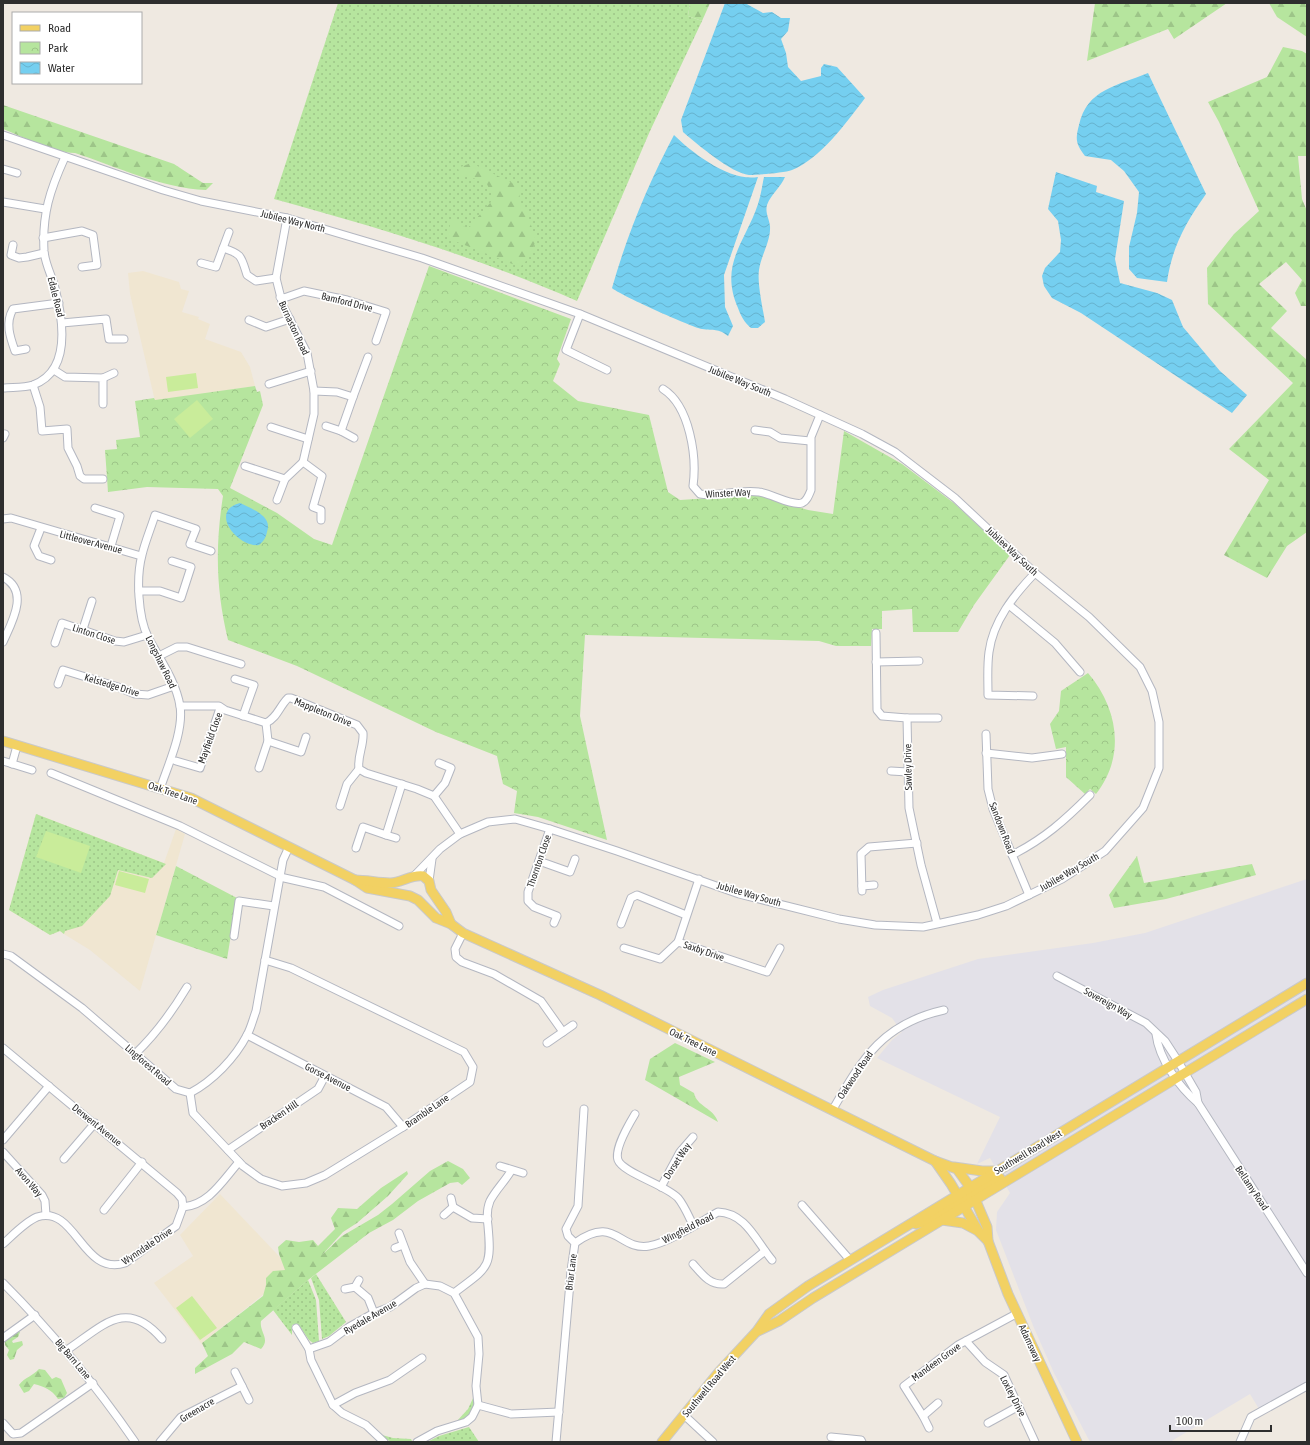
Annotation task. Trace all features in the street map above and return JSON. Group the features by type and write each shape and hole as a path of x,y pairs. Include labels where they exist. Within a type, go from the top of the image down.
{"main road":[{"name":"Oak Tree Lane","path":"3,742 190,798 355,880 367,888 414,898 436,918 450,924 463,933 600,995 833,1109 935,1161 950,1166 961,1173 973,1193"},
{"path":"430,885 428,896 414,898 406,889 412,877 423,876 430,885 446,912 450,924"},
{"name":"Oak Tree Lane","path":"355,880 390,883 412,877"},
{"name":"Southwell Road West","path":"973,1193 997,1171 1307,983"},
{"name":"Southwell Road West","path":"662,1442 719,1372 757,1331 769,1314 808,1286 901,1228 961,1200 1042,1159 1307,999"},
{"name":"Oak Tree Lane","path":"935,1161 961,1200"},
{"path":"950,1166 982,1171 997,1171"},
{"path":"961,1200 967,1198 973,1193"},
{"name":"Adamsway","path":"973,1193 986,1228 988,1241 1016,1314 1077,1442"},
{"name":"Southwell Road West","path":"757,1331 779,1321 813,1298 942,1220 961,1200"},
{"name":"Adamsway","path":"961,1200 979,1232 988,1241"},
{"path":"942,1220 963,1223 979,1232"}],"street":[{"name":"Jubilee Way North","path":"3,135 65,157 201,200 286,218 422,258 580,314"},
{"name":"Edale Road","path":"54,370 62,345 62,323 59,303 44,253 45,209 51,188 65,157"},
{"path":"3,169 17,173"},
{"path":"3,202 45,209"},
{"name":"Burnaston Road","path":"286,218 276,278 280,297 303,343 311,371 314,391 314,414 303,462"},
{"path":"44,238 82,231 93,235 97,265 82,267"},
{"path":"201,263 216,267 229,232"},
{"path":"13,245 10,256 19,258 44,253"},
{"path":"223,248 238,253 242,258 247,275 256,281 276,278"},
{"name":"Bamford Drive","path":"280,297 284,298 304,291 347,300 386,312 376,341"},
{"path":"26,349 15,351 11,339 9,317 13,309 59,303"},
{"path":"580,314 566,350 607,370"},
{"name":"Jubilee Way South","path":"412,877 445,845 460,834 473,827 501,820 515,819 550,829 739,894 839,919 875,925 923,927 987,913 1062,879 1105,851 1143,808 1159,768 1159,722 1152,691 1140,667 1089,617 1035,573 955,498 895,452 862,434 580,314"},
{"path":"62,323 106,319 109,340 124,339"},
{"path":"249,320 266,327 290,319"},
{"path":"3,341 11,339"},
{"path":"342,431 368,358"},
{"path":"3,388 33,385 54,370 66,377 103,378 114,373"},
{"path":"269,384 311,371"},
{"path":"103,378 103,404"},
{"path":"33,385 40,407 42,431 67,429 68,448 80,476 84,479 103,479"},
{"name":"Winster Way","path":"663,389 676,400 690,434 694,456 693,486 700,494 760,492 795,503 802,502 807,499 810,490 810,441 820,415"},
{"path":"314,391 337,392 353,397"},
{"path":"326,426 342,431 354,438"},
{"path":"272,427 308,439"},
{"path":"755,430 770,432 780,438 810,441"},
{"path":"277,500 285,479 303,462 322,476 313,507 321,510 321,520"},
{"path":"245,466 285,479"},
{"path":"95,508 120,516 111,546"},
{"name":"Longshaw Road","path":"160,789 179,726 180,706 174,686 147,635 139,591 141,556 156,515 196,529 190,544 211,551"},
{"name":"Littleover Avenue","path":"3,519 10,518 41,528 111,546 141,556"},
{"path":"41,528 34,546 39,556 51,560"},
{"path":"139,591 160,592 181,598 191,567 172,560"},
{"path":"1033,696 988,695 989,652 993,634 1008,605 1035,573"},
{"path":"3,577 13,585 18,594 17,610 3,642"},
{"path":"83,630 92,601"},
{"path":"1008,605 1055,643 1080,672"},
{"name":"Linton Close","path":"56,643 62,623 115,641 124,642 147,635"},
{"path":"876,633 877,710 882,716 938,718"},
{"path":"159,656 177,647 187,647 241,664"},
{"path":"876,662 919,661"},
{"name":"Kelstedge Drive","path":"58,684 63,670 118,687 135,694 148,695 174,686"},
{"path":"235,679 254,685 243,716"},
{"name":"Mappleton Drive","path":"266,723 273,720 288,698 356,726 363,733 364,738 358,759 359,769"},
{"path":"180,706 219,706 220,708 266,723 268,741 259,768"},
{"name":"Mayfield Close","path":"176,761 200,768 220,708"},
{"name":"Sawley Drive","path":"907,718 909,808 916,843 937,923"},
{"name":"Sandown Road","path":"986,734 988,790 993,809 1029,895"},
{"path":"268,741 301,752 306,737"},
{"path":"12,764 18,746"},
{"path":"986,753 1032,758 1062,754"},
{"path":"3,761 32,770"},
{"path":"434,796 445,783 451,768 439,763"},
{"path":"340,806 347,784 359,769 366,773 434,796 460,834"},
{"path":"891,771 908,772"},
{"path":"51,774 180,826 280,876 324,887 399,926"},
{"path":"386,835 402,784"},
{"path":"1012,855 1035,843 1047,834 1065,820 1090,795"},
{"path":"356,848 363,827 396,838"},
{"name":"Thornton Close","path":"550,829 528,892 528,901 534,907 557,916 554,923"},
{"path":"874,885 862,888 861,854 869,847 916,843"},
{"path":"190,1093 205,1085 228,1062 247,1035 256,1011 283,857 289,847"},
{"path":"430,885 432,859"},
{"path":"539,861 570,872 575,859"},
{"name":"Saxby Drive","path":"699,879 678,942 767,972 780,948"},
{"path":"621,924 631,898 637,896 686,915"},
{"path":"234,936 239,901 274,906"},
{"path":"463,933 455,949 456,957 462,962 494,974 541,1001 563,1032"},
{"path":"624,948 660,959 678,942"},
{"name":"Lingforest Road","path":"3,954 11,956 82,1008 176,1089 190,1093"},
{"name":"Bramble Lane","path":"190,1093 193,1113 239,1162 262,1180 282,1186 306,1183 325,1175 403,1127 470,1082 473,1067 464,1052 291,968 265,960"},
{"name":"Sovereign Way","path":"1057,976 1075,984 1146,1023 1165,1041 1185,1072"},
{"path":"135,1054 155,1034 187,987"},
{"name":"Oakwood Road","path":"833,1109 864,1058 883,1038 916,1019 944,1010"},
{"path":"547,1043 574,1025"},
{"path":"1156,1034 1157,1044 1169,1066"},
{"name":"Gorse Avenue","path":"247,1035 386,1107 403,1127"},
{"name":"Derwent Avenue","path":"3,1048 142,1162 177,1193 182,1199 184,1208"},
{"name":"Bellamy Road","path":"1169,1066 1188,1094 1198,1103 1307,1273"},
{"name":"Bellamy Road","path":"1185,1072 1196,1092 1198,1103"},
{"name":"Bracken Hill","path":"228,1150 318,1089 325,1076"},
{"path":"3,1140 49,1086"},
{"name":"Briar Lane","path":"556,1442 571,1271 575,1243 568,1236 566,1229 578,1206 584,1109"},
{"path":"630,1117 618,1147 618,1159 623,1166 678,1198 693,1225"},
{"path":"64,1159 95,1123"},
{"name":"Dorset Way","path":"661,1187 680,1152 693,1137"},
{"name":"Avon Way","path":"3,1152 42,1195 45,1202 46,1215"},
{"path":"104,1210 142,1162"},
{"path":"184,1208 194,1206 202,1202 239,1162"},
{"path":"500,1166 511,1171 523,1173"},
{"path":"454,1293 480,1274 487,1264 490,1254 488,1219 490,1202 511,1171"},
{"path":"451,1198 453,1207 472,1218 488,1219"},
{"path":"802,1205 850,1260"},
{"path":"444,1215 453,1207"},
{"name":"Wynndale Drive","path":"46,1215 62,1221 92,1255 104,1263 119,1265 125,1263 176,1226 184,1208"},
{"name":"Wingfield Road","path":"575,1243 592,1232 609,1232 635,1244 648,1246 662,1242 718,1212 728,1213 741,1219 772,1260"},
{"path":"3,1244 28,1222 46,1215"},
{"path":"400,1233 410,1262 425,1284 440,1286 454,1293 478,1337 479,1354 476,1386 478,1405 472,1417 466,1422 437,1431 416,1442"},
{"path":"395,1248 403,1244"},
{"path":"693,1264 710,1282 724,1284 765,1251"},
{"path":"692,1275 698,1270"},
{"path":"345,1289 355,1286 359,1280"},
{"name":"Big Barn Lane","path":"3,1283 67,1350 93,1383 135,1442"},
{"name":"Ryedale Avenue","path":"309,1349 329,1342 349,1327 374,1312 390,1308 416,1288 425,1284"},
{"path":"355,1286 368,1298 374,1312"},
{"name":"Mandeen Grove","path":"923,1416 904,1386 966,1341 1016,1314"},
{"path":"3,1338 35,1315"},
{"path":"67,1350 110,1322 123,1316 138,1319 154,1330 162,1339"},
{"path":"296,1328 309,1349 311,1360 333,1405 342,1413 366,1425 384,1442"},
{"name":"Loxley Drive","path":"966,1341 985,1362 1004,1375 1035,1442"},
{"path":"333,1405 355,1393 390,1380 422,1358"},
{"path":"235,1372 249,1400"},
{"path":"3,1423 13,1434 21,1434 93,1383"},
{"name":"Greenacre","path":"160,1442 181,1417 242,1386"},
{"path":"1240,1442 1251,1418 1307,1386"},
{"path":"929,1428 923,1416 938,1403"},
{"path":"478,1405 512,1414 559,1412"},
{"path":"988,1423 1019,1406"},
{"path":"684,1415 713,1442"},
{"path":"831,1437 846,1437 861,1440 862,1442"}],"shaded area":[{"path":"143,271 179,282 181,289 189,291 182,312 199,317 198,319 210,324 205,339 241,352 250,367 255,386 155,401 130,294 128,273"},
{"path":"36,814 164,863 176,829 185,834 140,991 90,950 60,931 50,935 9,910"},
{"path":"1307,879 1307,1382 1259,1409 1250,1394 1170,1442 1090,1442 1054,1373 1034,1328 996,1230 997,1212 1010,1193 990,1158 977,1164 1000,1117 877,1058 892,1040 902,1032 892,1018 870,1006 868,997 883,990 978,959 1093,943 1145,933"},
{"path":"220,1194 293,1271 202,1343 204,1347 154,1283 193,1256 180,1235"}],"green space":[{"path":"338,3 690,3 688,16 702,21 650,131 577,301 540,285 427,244 274,199"},
{"path":"690,3 710,3 702,21 688,16"},
{"path":"1095,3 1227,3 1174,39 1168,29 1087,61"},
{"path":"1269,3 1307,3 1307,37 1277,17"},
{"path":"1283,47 1302,51 1307,54 1307,156 1298,156 1302,199 1307,211 1307,306 1301,306 1295,293 1302,280 1286,262 1259,284 1287,311 1271,328 1307,360 1307,532 1287,546 1267,578 1224,555 1269,480 1229,449 1293,383 1208,304 1207,268 1234,234 1259,211 1219,122 1208,102 1267,77"},
{"path":"3,105 174,164 203,183 213,183 206,190 172,185 139,176 75,153 57,150 39,144 3,129"},
{"path":"471,163 519,186 520,204 526,209 536,241 526,261 520,267 447,238 452,217 459,225 468,228 491,202 491,193 487,184 481,180 460,175 458,168"},
{"path":"429,266 571,319 557,359 560,364 553,381 578,401 649,415 668,492 680,500 757,495 808,510 833,514 844,431 902,464 955,504 1010,555 974,605 958,632 913,632 912,609 882,611 882,629 872,629 871,646 836,646 819,641 585,635 580,716 607,840 538,817 514,813 517,791 503,784 497,756 436,732 297,666 228,640 219,586 218,551 220,515 223,496 218,489 147,487 108,492 105,450 117,449 116,440 140,437 135,401 154,398 155,400 255,386 257,392 260,391 263,405 230,488 277,513 314,539 332,545"},
{"path":"196,373 198,388 168,392 166,377"},
{"path":"197,400 213,419 190,438 174,419"},
{"path":"1088,673 1106,701 1112,717 1114,732 1115,748 1112,764 1106,779 1096,794 1090,789 1085,794 1066,777 1066,747 1056,749 1050,724 1059,711 1061,691"},
{"path":"36,814 166,864 152,878 118,870 110,896 82,926 65,931 64,934 60,931 50,935 9,910"},
{"path":"46,831 90,846 81,873 36,857"},
{"path":"1137,856 1144,883 1252,864 1256,875 1166,899 1114,908 1109,895"},
{"path":"176,866 237,898 227,959 156,935"},
{"path":"119,871 149,879 145,893 115,885"},
{"path":"675,1043 715,1062 679,1077 680,1085 694,1093 698,1101 713,1113 718,1122 645,1080 650,1059"},
{"path":"448,1161 463,1169 470,1178 462,1185 458,1182 450,1183 418,1201 393,1220 369,1233 308,1280 261,1321 265,1342 261,1349 244,1342 232,1354 195,1374 195,1368 208,1356 202,1343 263,1296 266,1278 273,1271 285,1270 278,1247 286,1240 299,1242 313,1240 318,1246 335,1229 331,1218 338,1208 357,1209 381,1188 407,1171 408,1174 388,1196 357,1223 343,1232 322,1255 342,1236 378,1215 430,1171"},
{"path":"316,1274 346,1322 329,1336 322,1339 319,1300 311,1278"},
{"path":"308,1280 316,1300 319,1341 313,1343 309,1340 298,1324 292,1325 292,1335 273,1310"},
{"path":"192,1296 217,1328 200,1340 176,1308"},
{"path":"20,1332 18,1337 12,1341 13,1343 22,1341 23,1345 17,1350 14,1359 10,1360 7,1355 9,1350 5,1345 5,1340"},
{"path":"39,1369 45,1370 52,1379 56,1377 61,1379 67,1393 64,1398 58,1399 48,1389 34,1384 29,1391 24,1393 19,1385"},
{"path":"474,1396 474,1405 471,1413 465,1418 456,1422 468,1409"},
{"path":"469,1427 479,1442 429,1441 439,1436"},
{"path":"382,1435 393,1438 411,1439 412,1441 391,1441 384,1438"}],"water":[{"path":"725,3 745,3 763,13 772,12 781,18 790,18 788,31 781,39 786,53 788,67 801,81 821,76 821,68 824,64 837,67 865,98 823,149 802,165 792,170 758,175 742,173 724,164 683,132 681,120"},
{"path":"1148,73 1206,194 1186,225 1176,246 1169,269 1167,282 1137,278 1129,269 1129,247 1137,213 1139,192 1124,171 1111,160 1085,156 1077,142 1077,134 1083,113 1096,96 1105,90"},
{"path":"674,135 702,158 725,171 747,177 758,177 724,275 725,307 733,326 728,336 719,331 702,329 684,323 640,303 612,288 624,249 639,210 655,172"},
{"path":"1056,172 1097,186 1096,192 1124,201 1115,259 1120,283 1157,293 1172,300 1183,327 1220,371 1247,395 1232,413 1081,313 1052,298 1044,286 1042,276 1045,268 1060,252 1061,240 1058,221 1048,209"},
{"path":"764,177 785,177 767,205 770,232 759,270 759,289 765,322 758,328 751,328 739,311 733,292 731,279 736,254 753,218 761,194"},
{"path":"240,503 260,514 267,522 268,526 266,536 259,545 243,541 235,535 226,521 227,513 231,507"}]}
